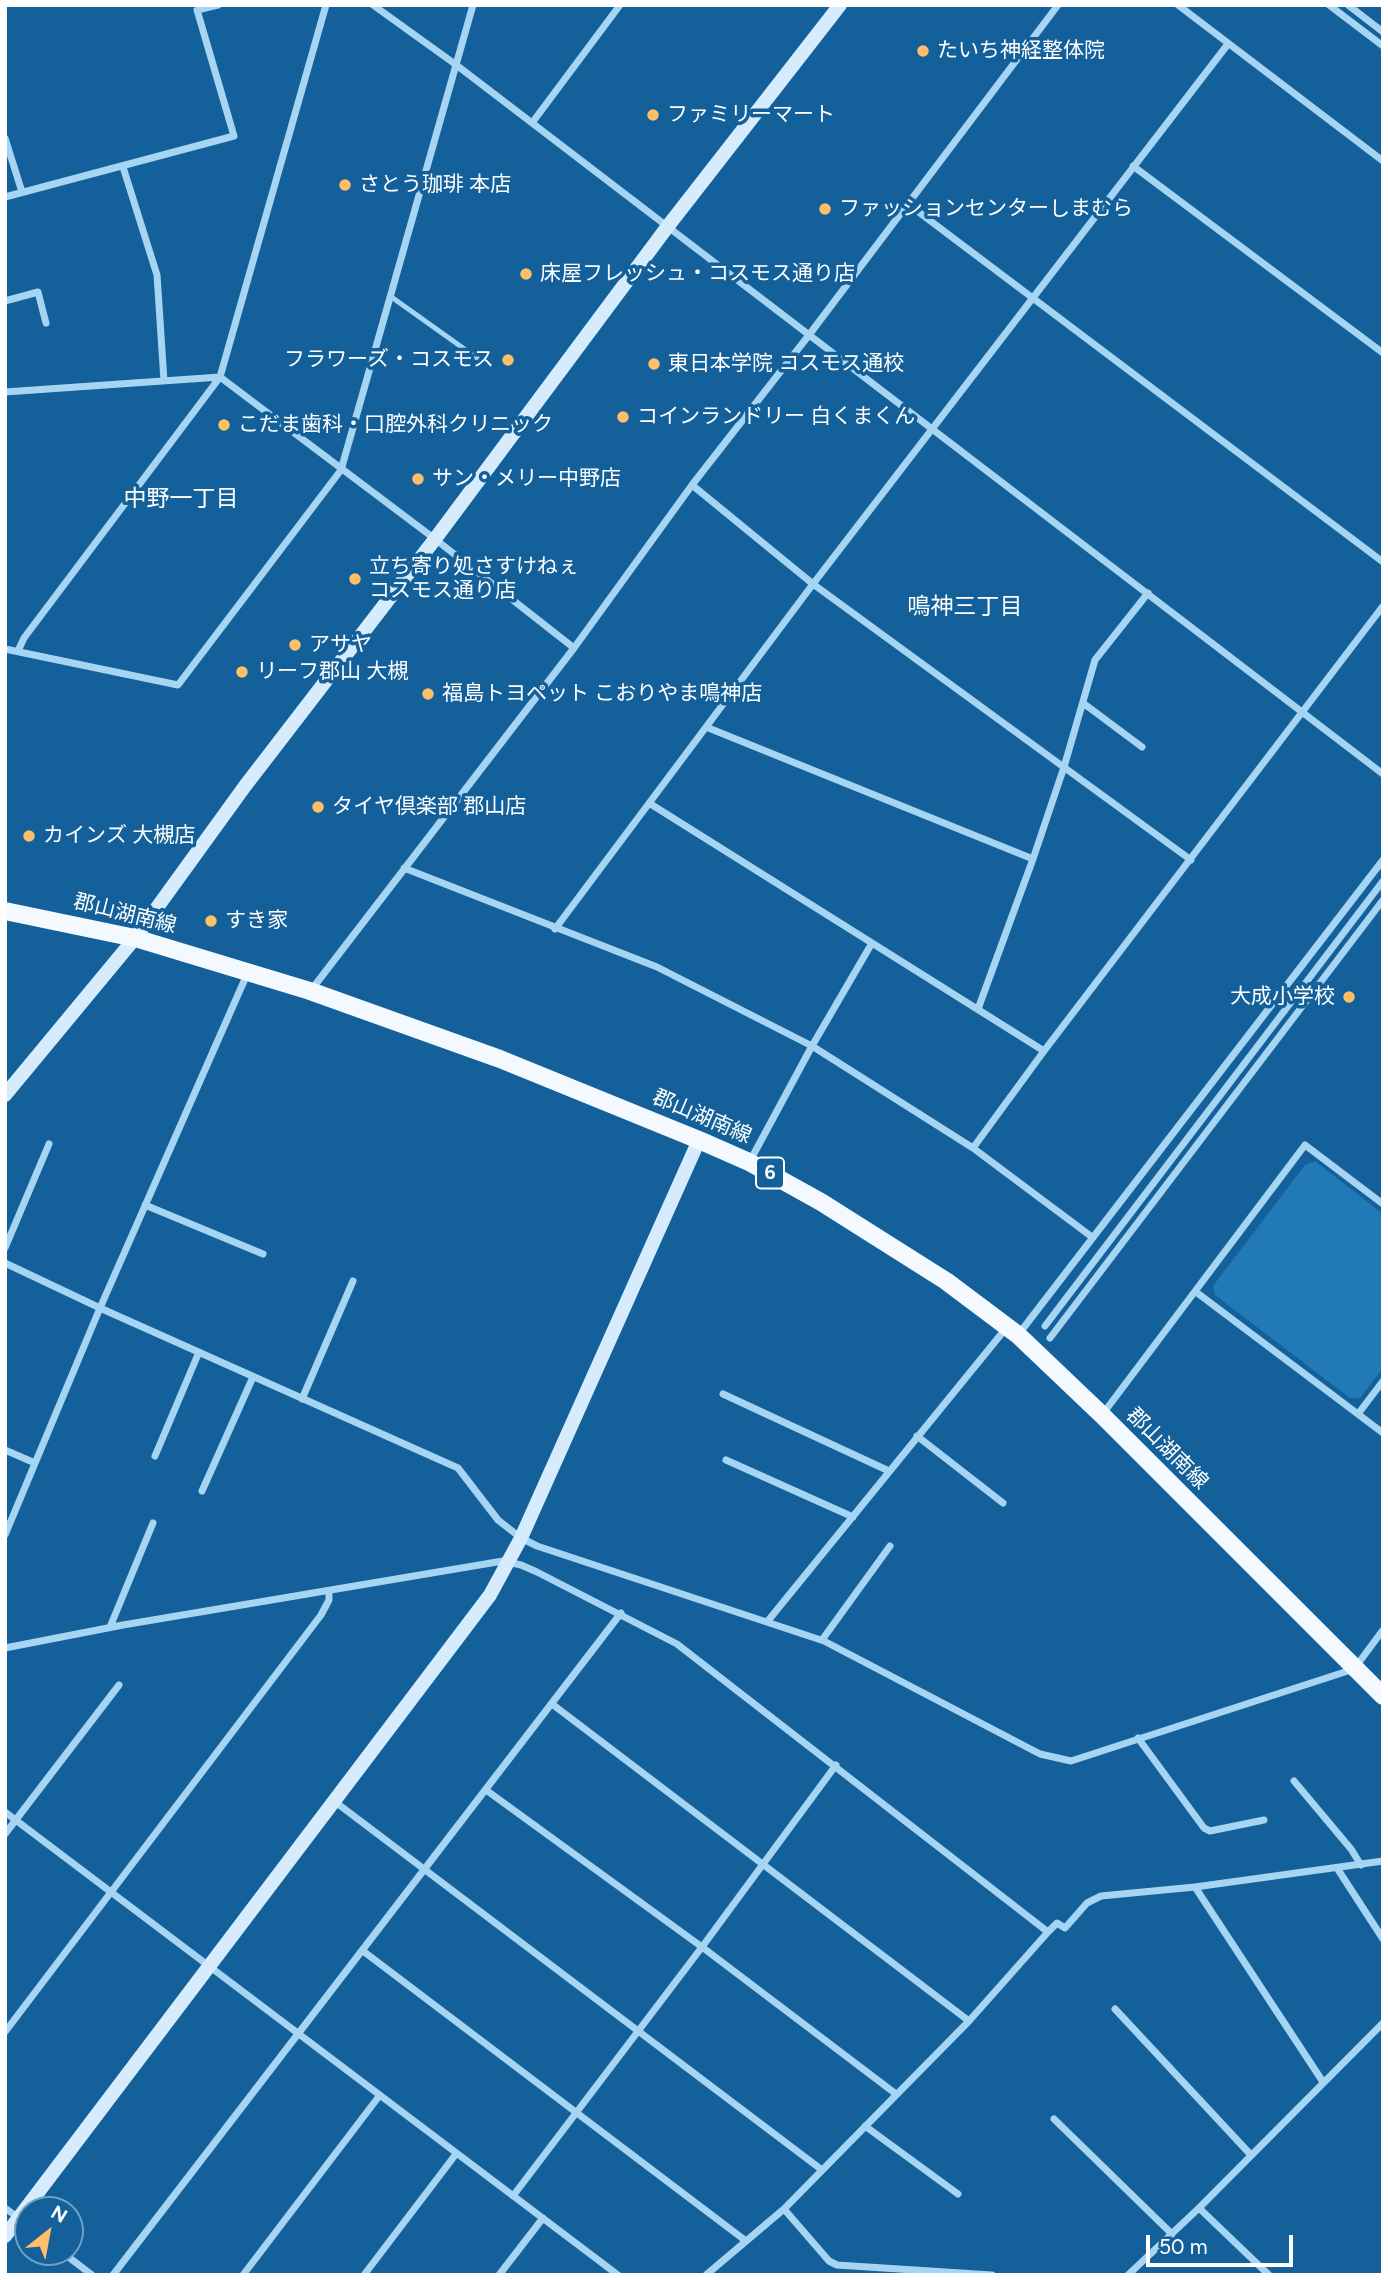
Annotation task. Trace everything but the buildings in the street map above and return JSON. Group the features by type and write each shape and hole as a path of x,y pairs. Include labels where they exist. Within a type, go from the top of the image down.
{"main road":[{"name":"郡山湖南線","path":"5,911 135,938 310,991 500,1059 699,1140 750,1162 821,1202 935,1274 1012,1331 1102,1415 1383,1696"}],"street":[{"path":"5,197 234,136 197,8 218,5"},
{"path":"18,651 24,638 220,377 326,5"},
{"path":"373,5 668,226 1383,774"},
{"path":"5,649 178,685 341,470 473,5"},
{"path":"532,123 620,5"},
{"path":"5,1095 135,938 245,786 435,539 668,226 840,5"},
{"path":"310,991 574,648 692,485 1058,5"},
{"path":"1178,5 1383,161"},
{"path":"1329,5 1383,46"},
{"path":"1348,5 1383,32"},
{"path":"555,929 813,584 1228,44"},
{"path":"5,138 22,192"},
{"path":"1133,166 1383,353"},
{"path":"123,167 157,275 164,381"},
{"path":"908,204 1383,562"},
{"path":"5,301 37,292 46,323"},
{"path":"5,392 220,377 574,648"},
{"path":"692,485 813,584 1191,860"},
{"path":"978,1009 1064,768 1095,660 1148,593"},
{"path":"973,1148 1383,606"},
{"path":"1083,703 1142,747"},
{"path":"706,727 1033,859"},
{"path":"649,803 1044,1051"},
{"path":"767,1622 917,1436 1092,1237 1383,860"},
{"path":"404,868 657,967 812,1046 973,1148 1092,1237"},
{"path":"1045,1326 1383,881"},
{"path":"1050,1338 1383,900"},
{"path":"750,1162 812,1046 872,943"},
{"path":"5,1535 100,1308 248,972"},
{"path":"42,2196 210,1965 490,1595 510,1562 699,1140"},
{"path":"5,1248 49,1144"},
{"path":"1102,1415 1305,1144 1383,1204"},
{"path":"145,1205 263,1254"},
{"path":"5,1263 458,1468 498,1520 521,1538 822,1640 1040,1754 1071,1761 1354,1669 1383,1630"},
{"path":"302,1399 353,1281"},
{"path":"1196,1292 1383,1433"},
{"path":"155,1457 199,1352"},
{"path":"202,1492 253,1377"},
{"path":"1358,1414 1383,1381"},
{"path":"723,1394 889,1471"},
{"path":"917,1436 1003,1503"},
{"path":"5,1450 35,1463"},
{"path":"726,1460 853,1517"},
{"path":"110,1627 153,1523"},
{"path":"822,1640 890,1546"},
{"path":"5,1648 110,1627 503,1561 510,1562 529,1568 621,1613 677,1644 1048,1932"},
{"path":"5,2032 321,1615 329,1600 329,1591"},
{"path":"113,2275 621,1613"},
{"path":"5,1835 119,1685"},
{"path":"552,1704 969,2021"},
{"path":"1138,1738 1204,1828 1210,1832 1265,1820"},
{"path":"513,2196 836,1765"},
{"path":"1294,1781 1351,1849 1361,1865"},
{"path":"486,1790 702,1947 896,2094"},
{"path":"334,1801 822,2170"},
{"path":"5,1812 618,2275"},
{"path":"706,2275 784,2209 969,2021 1057,1923 1065,1928 1094,1899 1383,1861"},
{"path":"1337,1868 1383,1939"},
{"path":"1195,1887 1323,2082"},
{"path":"363,1951 746,2241"},
{"path":"1115,2009 1251,2155"},
{"path":"1128,2275 1199,2208 1383,2023"},
{"path":"243,2275 380,2095"},
{"path":"1054,2119 1172,2234"},
{"path":"864,2126 958,2194"},
{"path":"364,2275 456,2154"},
{"path":"1199,2208 1269,2275"},
{"path":"784,2209 829,2261 837,2265 992,2275"},
{"path":"499,2275 543,2218"}],"lane":[{"path":"390,296 477,358"}],"shaded area":[{"path":"1315,1161 1383,1214 1383,1368 1360,1398 1350,1398 1215,1295 1213,1286 1305,1165"}],"place":[{"name":"たいち神経整体院","path":"923,51"},
{"name":"ファミリーマート","path":"653,115"},
{"name":"さとう珈琲 本店","path":"345,185"},
{"name":"ファッションセンターしまむら","path":"825,209"},
{"name":"床屋フレッシュ・コスモス通り店","path":"526,274"},
{"name":"フラワーズ・コスモス","path":"508,360"},
{"name":"東日本学院 コスモス通校","path":"654,364"},
{"name":"コインランドリー 白くまくん","path":"623,417"},
{"name":"こだま歯科・口腔外科クリニック","path":"224,425"},
{"name":"サン・メリー中野店","path":"418,479"},
{"name":"立ち寄り処さすけねぇ コスモス通り店","path":"355,579"},
{"name":"アサヤ","path":"295,645"},
{"name":"リーフ郡山 大槻","path":"242,672"},
{"name":"福島トヨペット こおりやま鳴神店","path":"428,694"},
{"name":"タイヤ倶楽部 郡山店","path":"318,807"},
{"name":"カインズ 大槻店","path":"29,836"},
{"name":"すき家","path":"211,921"},
{"name":"大成小学校","path":"1349,997"}],"district":[{"name":"中野一丁目","path":"181,499"},
{"name":"鳴神三丁目","path":"965,607"}]}
